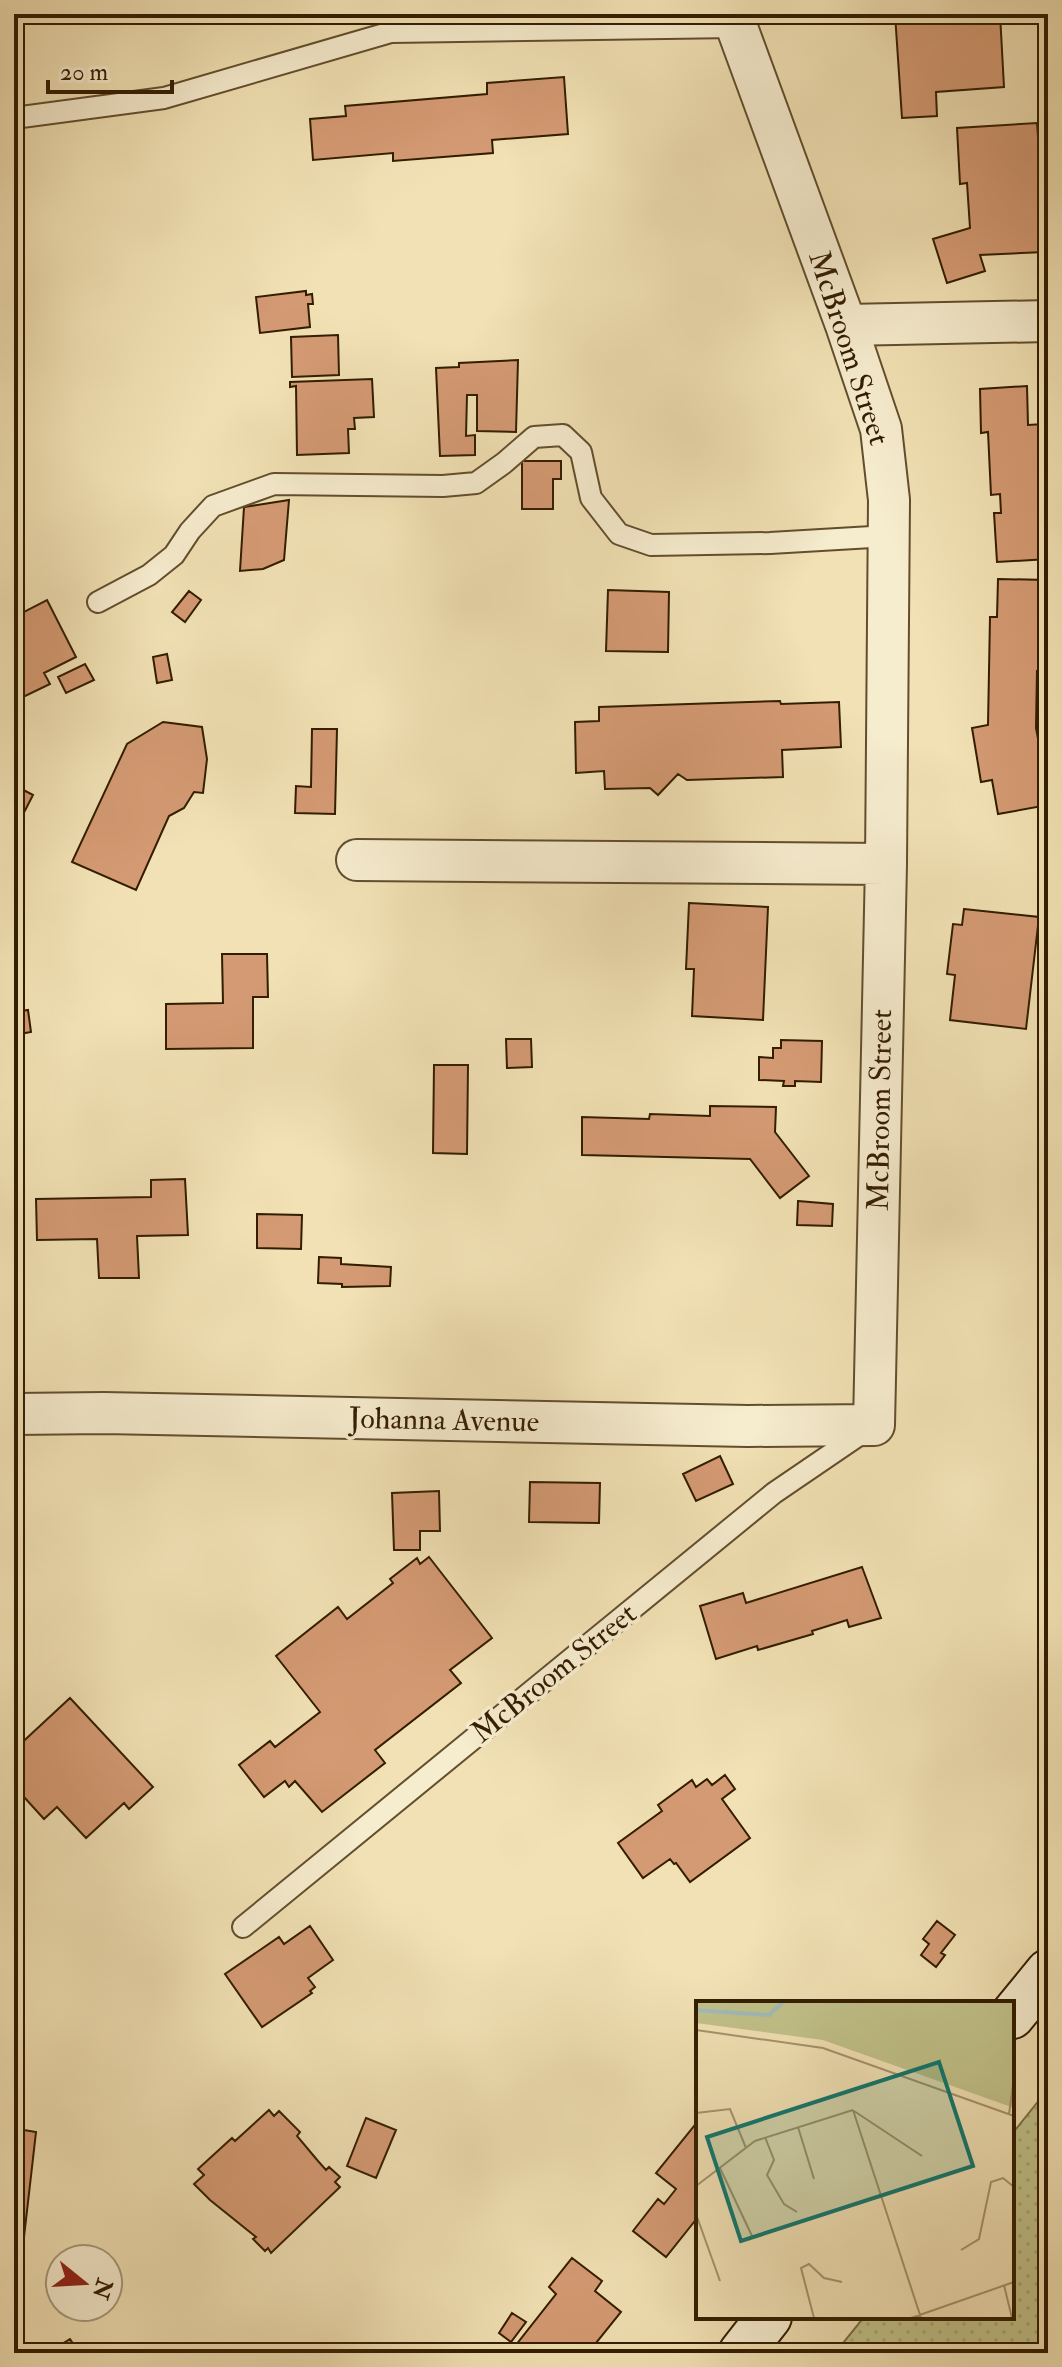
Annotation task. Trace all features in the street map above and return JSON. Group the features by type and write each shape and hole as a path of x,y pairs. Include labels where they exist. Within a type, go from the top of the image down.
{"main road":[{"path":"1014,2014 1048,1972"},
{"path":"741,2353 767,2319"}],"street":[{"name":"McBroom Street","path":"734,21 881,429 889,500 886,864 874,1425"},
{"path":"846,325 1048,321"},
{"path":"357,860 886,864"},
{"name":"Johanna Avenue","path":"14,1414 119,1413 748,1426 874,1425"}],"lane":[{"path":"14,118 164,98 391,32 734,21"},
{"path":"98,602 149,575 174,555 190,531 213,506 274,484 443,486 476,483 534,437 563,435 581,452 591,498 619,534 651,545 770,543 889,536"},
{"name":"McBroom Street","path":"243,1927 774,1493 874,1425"}],"green space":[{"path":"1048,2089 1048,2353 835,2353 862,2319 1014,2319 1014,2132"}],"building":[{"path":"895,14 1000,14 1004,87 936,92 937,116 902,118"},
{"path":"564,77 568,134 492,140 493,153 393,161 393,153 313,160 310,119 346,116 345,106 487,94 487,83"},
{"path":"1037,123 1039,150 1042,150 1044,252 980,255 985,271 947,283 933,239 970,228 967,183 960,184 957,128"},
{"path":"306,291 306,295 312,294 313,304 308,304 310,327 260,333 256,297"},
{"path":"338,335 339,375 292,377 291,337"},
{"path":"518,360 516,432 477,431 477,395 467,395 466,436 475,435 475,455 440,456 436,368 459,367 459,363"},
{"path":"372,379 374,417 354,418 355,429 348,429 349,453 297,455 296,386 290,387 290,382"},
{"path":"1027,386 1028,425 1044,424 1045,438 1048,438 1048,559 997,562 994,513 1001,513 1000,494 991,495 988,432 981,433 980,389"},
{"path":"522,461 561,461 561,479 553,479 553,509 522,509"},
{"path":"289,500 284,560 263,569 240,571 244,507"},
{"path":"998,579 1047,580 1046,670 1037,671 1036,728 1048,805 998,814 992,780 981,782 972,728 988,725 990,617 997,617"},
{"path":"608,590 669,592 668,652 606,651"},
{"path":"189,591 201,600 185,622 172,612"},
{"path":"47,600 76,657 44,673 50,684 21,698 14,688 14,617"},
{"path":"167,654 172,680 157,683 153,657"},
{"path":"85,664 94,680 66,693 58,677"},
{"path":"780,701 781,704 839,702 841,747 782,750 783,777 687,780 678,774 658,795 650,788 605,789 604,771 576,773 575,722 599,721 599,707"},
{"path":"163,722 202,727 207,759 203,793 194,792 184,808 169,816 136,890 72,862 127,744"},
{"path":"312,729 337,729 335,814 295,813 296,786 311,787"},
{"path":"14,785 33,795 14,832"},
{"path":"689,903 768,907 763,1020 692,1016 694,969 686,969"},
{"path":"964,909 1039,917 1026,1029 950,1020 955,975 947,974 953,924 962,925"},
{"path":"222,954 267,954 268,997 253,997 253,1048 166,1049 166,1004 223,1003"},
{"path":"28,1010 31,1032 14,1035 14,1012"},
{"path":"506,1039 531,1039 532,1067 507,1068"},
{"path":"781,1040 822,1041 821,1082 795,1081 795,1086 783,1086 784,1081 759,1080 759,1057 773,1058 773,1048 781,1048"},
{"path":"434,1065 468,1065 467,1154 433,1153"},
{"path":"710,1106 776,1107 775,1132 809,1176 780,1198 750,1159 582,1155 582,1117 649,1119 650,1114 710,1116"},
{"path":"185,1179 188,1235 137,1236 139,1278 99,1278 97,1239 37,1240 36,1199 151,1197 151,1180"},
{"path":"798,1201 833,1204 832,1226 797,1225"},
{"path":"257,1214 302,1215 301,1249 257,1248"},
{"path":"14,1252 21,1252 22,1286 15,1286 14,1310"},
{"path":"319,1257 341,1258 341,1264 391,1267 390,1286 342,1287 342,1284 318,1283"},
{"path":"720,1456 733,1484 696,1501 683,1474"},
{"path":"530,1482 600,1483 599,1523 529,1522"},
{"path":"439,1491 440,1531 420,1531 420,1550 394,1550 392,1493"},
{"path":"429,1557 492,1638 450,1670 461,1683 375,1750 385,1763 322,1812 295,1781 289,1787 285,1781 264,1797 239,1765 270,1741 275,1747 320,1712 276,1656 338,1607 347,1619 393,1583 390,1579 417,1558 420,1564"},
{"path":"862,1567 881,1618 849,1627 847,1620 812,1631 813,1634 716,1659 700,1606 743,1593 746,1603"},
{"path":"70,1698 153,1787 129,1809 124,1803 86,1838 57,1807 44,1819 14,1786 14,1750"},
{"path":"725,1775 735,1789 722,1799 750,1838 690,1882 670,1859 643,1878 618,1843 662,1811 658,1805 692,1780 696,1787 707,1779 712,1785"},
{"path":"937,1921 955,1935 941,1953 945,1955 936,1967 921,1955 929,1944 923,1939"},
{"path":"310,1926 333,1960 308,1978 315,1987 310,1991 312,1993 262,2027 225,1974 279,1937 284,1944"},
{"path":"269,2110 274,2116 279,2111 300,2132 297,2136 326,2170 329,2167 340,2177 335,2182 340,2187 271,2253 268,2248 265,2251 253,2239 256,2237 194,2184 204,2175 198,2169"},
{"path":"366,2118 396,2130 376,2178 347,2166"},
{"path":"696,2123 696,2220 666,2257 633,2231 658,2199 664,2204 676,2189 656,2173"},
{"path":"24,2130 36,2132 24,2237 18,2236 15,2269 14,2136 23,2137"},
{"path":"572,2258 602,2281 595,2291 621,2312 588,2353 517,2353 512,2350 556,2294 549,2287"},
{"path":"512,2313 526,2322 511,2342 499,2333"},
{"path":"70,2339 79,2353 47,2353"}]}
